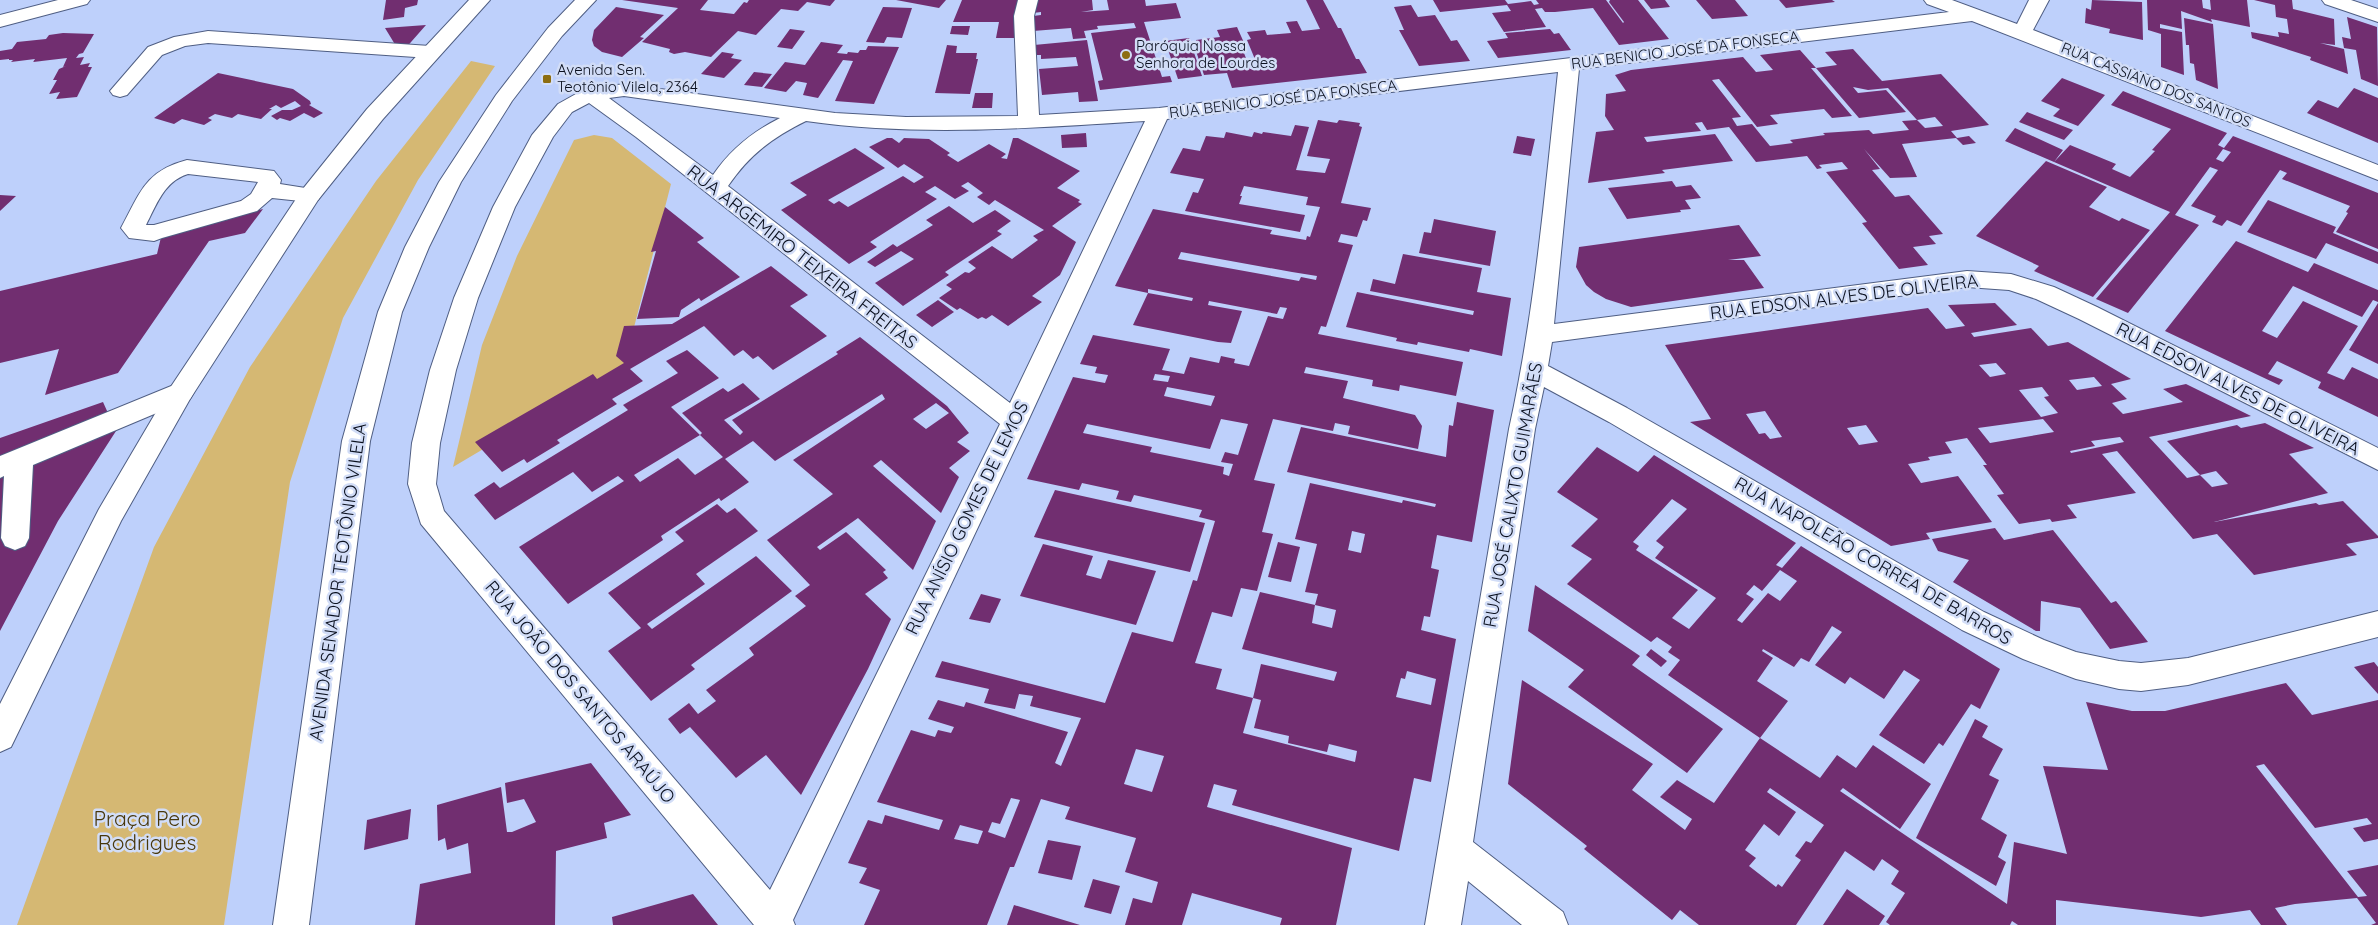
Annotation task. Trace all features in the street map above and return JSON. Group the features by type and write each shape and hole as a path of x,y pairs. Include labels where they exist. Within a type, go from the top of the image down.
{"street":[{"path":"0,21 80,0"},
{"path":"0,737 109,517 181,392 310,195 375,114 430,52 480,0"},
{"name":"AVENIDA SENADOR TEOTÔNIO VILELA","path":"291,925 356,441 390,312 417,247 450,182 503,99 555,32 586,0"},
{"path":"1028,0 1024,16 1029,122"},
{"name":"RUA CASSIANO DOS SANTOS","path":"1934,0 2022,32 2378,173"},
{"path":"2022,32 2039,0"},
{"path":"2332,0 2378,16"},
{"name":"RUA BENICIO JOSÉ DA FONSECA","path":"590,94 624,90 835,119 906,122 1029,122 1159,114 1974,15"},
{"path":"120,92 155,51 181,41 208,37 430,52"},
{"name":"RUA JOSÉ CALIXTO GUIMARÃES","path":"1442,925 1522,429 1535,370 1569,64"},
{"name":"RUA ARGEMIRO TEIXEIRA FREITAS","path":"590,94 644,132 714,189 1014,421"},
{"name":"RUA JOÃO DOS SANTOS ARAÚJO","path":"590,94 566,108 543,135 504,207 466,298 443,370 426,443 422,484 431,516 775,923"},
{"name":"RUA ANÍSIO GOMES DE LEMOS","path":"775,923 1159,114"},
{"path":"714,189 743,149 766,132 803,115"},
{"path":"187,166 266,176 270,180 267,190 256,203 249,206 154,233 138,233 133,228 160,178 173,170 187,166"},
{"path":"267,190 310,195"},
{"name":"RUA EDSON ALVES DE OLIVEIRA","path":"1540,335 1967,279 2011,282 2045,293 2088,313 2378,460"},
{"name":"RUA NAPOLEÃO CORREA DE BARROS","path":"1535,370 1618,414 1973,621 2022,645 2066,662 2106,672 2141,677 2178,674 2378,624"},
{"path":"15,538 10,463 181,392"},
{"path":"1455,849 1550,925"}],"green space":[{"name":"Praça Pero Rodrigues","path":"471,61 495,66 418,180 343,318 290,482 224,925 17,925 154,547 250,367 376,181"},
{"path":"594,135 612,138 671,184 624,366 453,467 482,345 517,256 574,140"}],"building":[{"path":"386,0 418,0 417,5 405,8 404,17 383,20"},
{"path":"622,0 708,0 700,10 734,14 744,2 747,3 749,0 835,0 830,6 807,2 798,11 781,9 756,35 738,31 711,57 685,52 674,54 669,52 670,49 642,42 678,8"},
{"path":"896,0 946,0 939,8"},
{"path":"962,0 1021,0 1014,29 1018,29 1019,38 996,38 999,22 953,22"},
{"name":"Paróquia Nossa Senhora de Lourdes","path":"1036,0 1092,0 1093,10 1081,12 1109,10 1107,0 1145,0 1146,6 1176,3 1181,18 1144,22 1162,77 1170,76 1172,82 1100,90 1098,81 1103,80 1091,33 1136,28 1134,23 1097,26 1098,29 1084,31 1086,38 1073,39 1071,28 1033,31 1033,16 1041,15 1041,12 1033,13"},
{"path":"1306,0 1323,0 1338,28 1341,28 1356,59 1359,59 1367,73 1232,88 1227,73 1204,75 1195,48 1198,47 1196,40 1220,37 1217,30 1237,27 1245,45 1241,45 1250,69 1259,69 1247,40 1251,39 1247,32 1265,30 1267,35 1291,33 1286,22 1297,21 1302,31 1320,29"},
{"path":"1433,0 1505,0 1508,4 1531,1 1534,5 1539,4 1536,0 1606,0 1623,23 1609,2 1610,0 1638,0 1669,39 1619,45 1593,8 1555,12 1545,12 1542,8 1535,9 1546,27 1504,32 1492,13 1511,11 1507,5 1440,12"},
{"path":"1644,0 1665,0 1670,7 1651,9"},
{"path":"1696,0 1735,0 1748,16 1712,19"},
{"path":"1779,0 1832,0 1835,2 1786,8"},
{"path":"2092,0 2142,2 2143,40 2109,33 2110,29 2085,23 2086,8 2091,10"},
{"path":"2147,0 2202,0 2203,8 2211,10 2210,0 2247,0 2250,27 2211,19 2212,22 2181,11 2182,29 2160,24 2160,28 2182,32 2184,75 2161,67 2161,34 2148,30"},
{"path":"2254,0 2292,0 2293,9 2334,19 2335,45 2320,43 2344,49 2348,74 2310,60 2311,57 2252,38 2251,32 2279,37 2278,32 2289,34 2287,19 2276,17 2275,5"},
{"path":"1411,5 1418,17 1435,15 1451,41 1457,40 1470,61 1419,66 1399,30 1404,30 1394,7"},
{"path":"616,7 664,15 640,37 644,38 622,57 602,52 594,46 592,40 594,30"},
{"path":"883,7 912,8 902,38 887,37 884,43 866,42"},
{"path":"2347,17 2377,27 2378,86 2361,79 2356,50 2344,48 2342,37 2351,39"},
{"path":"2184,18 2213,24 2218,89 2196,80 2194,64 2190,63 2189,45 2186,45"},
{"path":"426,25 404,50 399,51 385,28"},
{"path":"952,26 970,26 968,35 950,34"},
{"path":"790,29 805,31 792,49 777,47"},
{"path":"1550,29 1554,34 1559,33 1571,50 1498,58 1487,41 1508,38 1505,33"},
{"path":"63,33 94,34 83,53 79,54 76,58 84,57 80,65 90,63 88,67 92,67 77,97 56,99 60,92 49,94 57,80 53,80 59,69 66,66 63,67 67,58 33,62 35,59 11,62 13,60 0,60 0,51 12,49 17,42 46,39 49,35"},
{"path":"1189,38 1202,76 1178,79 1165,41"},
{"path":"1087,40 1098,101 1079,102 1078,92 1042,95 1039,69 1078,66 1076,57 1041,59 1041,55 1035,55 1034,45"},
{"path":"821,42 843,45 837,53 847,54 848,52 858,53 860,50 866,50 868,46 899,47 874,104 835,101 853,61 843,60 818,98 803,95 807,83 796,81 786,92 764,88 785,62 805,65"},
{"path":"947,45 957,46 956,53 977,53 976,59 978,59 970,94 935,93"},
{"path":"1853,49 1882,81 1941,74 1989,125 1951,131 1957,138 1969,136 1976,143 1963,145 1956,138 1902,144 1917,177 1890,178 1864,149 1880,169 1872,170 1895,197 1909,195 1943,234 1929,236 1936,244 1913,247 1928,265 1899,269 1862,223 1867,222 1826,172 1848,169 1842,162 1819,165 1822,168 1817,169 1807,156 1756,162 1729,127 1707,130 1702,122 1695,123 1701,131 1644,137 1647,142 1715,134 1733,161 1662,170 1665,173 1588,183 1596,132 1614,130 1605,116 1606,94 1626,91 1615,75 1631,70 1743,57 1756,72 1773,70 1760,55 1800,50 1816,68 1837,65 1825,52","holes":["1811,68 1816,68 1859,118 1906,112 1886,90 1858,93 1853,87 1868,90 1888,88 1917,120 1902,121 1909,130 1873,134 1869,130 1823,133 1825,135 1790,140 1793,143 1770,146 1752,124 1737,126 1732,118 1741,117 1712,80 1719,79 1757,127 1778,124 1770,115 1824,109 1832,118 1852,116","1935,117 1943,126 1925,128 1917,120"]},
{"path":"722,52 734,54 731,58 742,60 724,78 701,74"},
{"path":"754,72 772,74 762,87 744,85"},
{"path":"218,73 293,89 310,101 311,104 309,105 323,113 314,118 304,113 290,121 280,118 277,120 271,116 282,110 292,110 301,106 295,101 281,108 276,105 269,109 272,109 261,119 238,114 232,118 215,114 208,118 212,120 204,125 182,119 174,124 154,118"},
{"path":"2062,78 2105,95 2078,126 2053,116 2060,109 2041,101"},
{"path":"2354,88 2378,98 2378,143 2307,113 2318,100 2338,108"},
{"path":"2123,91 2227,133 2218,145 2224,148 2233,136 2378,193 2378,249 2336,232 2348,213 2346,212 2350,206 2282,179 2287,173 2280,170 2241,226 2227,220 2222,226 2212,222 2216,216 2191,206 2218,170 2210,167 2175,215 2199,225 2128,313 2096,299 2170,212 2005,141 2015,128 2063,150 2054,162 2070,145 2116,164 2112,169 2130,177 2155,151 2152,150 2171,129 2111,105","holes":["2223,149 2231,152 2223,162 2216,159"]},
{"path":"975,93 993,93 992,108 972,108"},
{"path":"2027,112 2073,130 2064,140 2019,122"},
{"path":"1318,120 1337,123 1339,120 1360,123 1359,126 1362,127 1341,203 1371,208 1367,221 1363,220 1357,237 1341,234 1338,242 1353,245 1326,327 1321,326 1318,334 1463,362 1456,396 1400,385 1399,391 1372,386 1373,380 1306,367 1304,373 1348,381 1343,398 1415,415 1422,426 1418,449 1348,434 1350,426 1335,423 1333,431 1273,419 1254,480 1275,484 1262,532 1273,534 1257,591 1241,588 1232,617 1212,612 1195,663 1222,669 1216,689 1253,698 1261,664 1334,681 1337,672 1242,649 1260,592 1315,605 1318,594 1305,592 1317,544 1295,539 1310,483 1402,503 1403,500 1435,507 1436,504 1287,472 1301,427 1446,457 1449,425 1453,426 1457,402 1494,410 1472,542 1437,535 1431,568 1439,570 1430,617 1424,616 1421,630 1456,639 1431,782 1414,778 1399,851 1232,805 1237,790 1214,784 1207,807 1352,848 1336,925 1280,925 1282,918 1192,893 1182,925 1125,925 1133,898 1152,903 1158,882 1125,872 1136,838 1065,819 1070,807 1041,799 1014,867 1010,867 987,925 864,925 880,890 859,883 867,868 848,863 868,820 882,824 885,815 939,830 943,820 877,802 911,730 935,737 938,730 951,733 954,727 928,719 938,700 964,707 966,702 1068,732 1055,763 1061,766 1081,718 1030,706 1033,696 1019,694 1015,709 984,703 989,689 935,677 942,661 1105,703 1132,632 1173,642 1193,580 1197,581 1215,521 1199,517 1202,510 1134,495 1131,502 1116,499 1119,491 1082,483 1079,490 1027,479 1073,377 1105,383 1108,375 1095,373 1097,367 1080,364 1093,335 1170,349 1162,370 1184,374 1190,357 1219,363 1221,356 1235,359 1234,363 1249,366 1268,316 1283,319 1287,308 1280,307 1277,314 1209,301 1208,305 1242,311 1231,343 1133,325 1148,293 1115,286 1153,209 1272,230 1270,234 1306,240 1307,236 1310,237 1320,207 1306,205 1308,197 1244,186 1239,204 1305,215 1300,232 1185,211 1193,192 1198,193 1204,179 1170,173 1183,148 1200,151 1206,136 1224,138 1226,132 1252,137 1254,132 1291,136 1295,125 1309,127 1296,170 1325,173 1330,159 1307,156","holes":["1181,252 1317,276 1316,280 1301,277 1299,281 1178,259","1148,289 1193,298 1192,301 1148,293","1155,374 1170,376 1168,382 1153,380","1167,387 1215,396 1211,406 1164,396","1221,419 1248,424 1238,455 1225,452 1221,462 1233,464 1229,476 1223,474 1224,467 1150,452 1152,447 1083,433 1087,424 1210,449","1352,531 1365,534 1361,553 1348,550","1315,605 1336,610 1332,628 1312,623","1407,671 1436,679 1431,705 1396,697 1401,678 1405,679","1253,698 1261,700 1254,728 1289,736 1288,743 1327,752 1329,744 1357,751 1355,762 1243,733","1136,749 1164,756 1152,792 1124,784","1011,798 1020,800 1005,838 988,832 992,822 1000,824","960,825 983,831 978,844 954,839"]},
{"path":"1086,133 1087,147 1062,148 1061,135"},
{"path":"1517,136 1535,139 1531,156 1513,153"},
{"path":"887,138 892,138 899,143 904,138 929,139 950,153 947,155 958,162 989,144 1006,154 1001,158 1007,159 1013,138 1018,138 1080,171 1057,188 1080,200 1078,202 1082,204 1052,226 1076,242 1060,275 1032,296 1042,302 1008,326 992,315 986,319 982,317 978,319 960,308 957,310 939,298 952,289 946,285 965,272 969,273 976,268 968,262 992,246 1012,259 1038,240 1033,236 1044,230 995,200 989,205 977,197 983,193 968,182 961,186 969,191 955,199 935,186 925,192 937,199 870,242 877,247 849,264 781,210 807,195 790,183 855,148 885,168 828,200 834,204 839,201 848,207 903,176 914,183 924,177 904,164 898,168 869,147"},
{"path":"2046,161 2107,187 2089,207 2119,221 2122,218 2150,230 2093,297 2034,271 2039,266 1976,236"},
{"path":"1672,181 1676,187 1691,185 1701,198 1685,200 1691,209 1627,219 1608,188"},
{"path":"0,195 16,196 0,211"},
{"path":"2268,200 2336,227 2333,233 2378,252 2378,264 2326,243 2316,259 2247,232"},
{"path":"949,206 973,223 995,210 1011,221 997,231 1002,234 945,272 949,275 903,306 875,283 914,259 901,251 875,267 867,262 893,244 897,247 933,225 926,220"},
{"path":"665,207 704,238 697,242 740,277 701,301 699,298 681,310 679,317 637,319 656,251 651,252"},
{"path":"263,209 245,233 209,241 118,373 45,395 59,349 0,363 0,291 157,254 162,233"},
{"path":"1434,219 1496,231 1490,266 1419,253 1424,232 1431,233"},
{"path":"1739,225 1761,256 1728,260 1744,260 1764,288 1631,307 1606,299 1594,292 1586,285 1576,267 1579,247"},
{"path":"2236,241 2308,272 2314,263 2378,290 2378,302 2373,300 2362,317 2293,286 2262,331 2277,338 2303,301 2358,326 2327,373 2344,380 2352,367 2378,379 2378,417 2318,388 2321,382 2277,361 2268,374 2283,380 2279,385 2165,331"},
{"path":"1403,254 1482,268 1477,292 1511,298 1502,356 1470,349 1469,352 1418,342 1417,345 1396,341 1397,338 1346,327 1357,292 1473,315 1474,311 1370,291 1373,279 1395,284"},
{"path":"771,266 808,295 790,306 827,336 773,370 758,356 753,359 743,350 734,356 704,326 630,369 643,381 612,399 617,404 557,440 560,443 527,463 524,459 502,472 475,442 593,374 597,379 624,363 616,356 624,326 672,324"},
{"path":"938,300 954,312 932,327 916,315"},
{"path":"1995,303 2017,325 1971,333 1974,337 2031,328 2048,346 2068,342 2131,379 2111,384 2127,399 2112,403 2123,414 2183,402 2163,389 2186,384 2251,416 2149,437 2187,478 2200,475 2167,441 2237,425 2241,428 2265,423 2314,448 2289,454 2328,493 2214,522 2316,503 2319,505 2343,501 2378,538 2346,544 2357,555 2254,575 2217,534 2193,539 2117,451 2102,454 2136,493 2067,505 2077,518 2052,522 2050,519 2019,524 1997,495 2004,494 1983,465 1987,465 1967,438 1945,442 1952,453 1928,457 1930,460 1908,464 1921,483 1958,476 1992,522 1926,533 1930,539 1891,546 1690,422 1711,419 1665,345 1928,308 1946,329 1965,326 1948,305","holes":["1996,363 2006,374 1990,377 1979,365","2094,377 2102,386 2077,390 2069,380","2042,387 2049,396 2044,397 2058,413 2041,417 2019,390","1765,411 1782,437 1770,439 1765,433 1759,434 1746,414","2043,419 2054,432 1990,443 1978,428","1866,425 1878,442 1859,445 1847,428","2120,437 2124,442 2071,453 2070,451 2095,446 2091,441","2216,471 2228,484 2212,487 2200,475"]},
{"path":"2378,303 2378,364 2349,350"},
{"path":"860,337 947,406 969,433 957,442 970,451 949,468 959,477 941,513 881,460 873,466 936,521 913,570 858,518 817,547 820,550 846,532 886,570 883,572 888,578 865,594 891,619 868,669 801,795 766,755 736,778 690,727 680,734 668,719 689,703 698,714 716,701 706,690 754,655 749,648 806,606 795,596 810,585 767,540 833,494 793,460 885,399 882,394 775,461 753,441 725,459 749,482 721,501 719,498 661,536 663,540 568,604 519,547 624,481 618,476 592,492 573,472 495,520 474,495 494,482 500,488 628,410 623,405 678,373 666,361 687,350 719,378 671,407 700,435 702,433 682,413 723,388 728,392 743,383 760,399 724,420 740,435 743,432 732,420 838,354 836,352","holes":["936,403 949,413 926,429 913,419","700,435 723,457 695,475 678,458 640,482 634,475"]},
{"path":"103,402 116,431 58,521 0,631 0,438"},
{"path":"1597,447 1638,472 1654,455 1796,543 1776,565 1782,568 1801,546 2000,669 1980,709 1971,704 1943,746 1939,743 1924,764 1879,735 1920,680 1904,670 1884,699 1850,677 1845,684 1815,665 1842,632 1832,626 1809,662 1801,658 1794,667 1763,649 1762,651 1773,658 1757,681 1788,701 1760,738 1668,675 1680,660 1668,652 1672,647 1657,637 1651,642 1567,584 1592,559 1571,546 1598,519 1557,492","holes":["1672,499 1687,509 1656,541 1664,547 1655,558 1716,598 1689,629 1672,618 1698,590 1636,550 1639,546 1633,542","1780,570 1797,581 1780,601 1768,593 1742,623 1737,620 1754,599 1746,594 1754,585 1762,591"]},
{"path":"1055,490 1205,523 1190,572 1034,537"},
{"path":"717,504 727,513 735,508 758,531 696,574 705,584 647,624 652,629 756,556 792,591 691,665 695,669 651,701 608,651 641,628 608,593 684,541 675,532"},
{"path":"1995,528 2004,540 2053,530 2111,603 2116,601 2148,642 2110,649 2080,608 2041,601 2040,631 2036,631 1953,582 1969,560 1938,551 1932,539"},
{"path":"1278,542 1300,547 1291,582 1268,577"},
{"path":"1043,544 1093,556 1086,575 1101,579 1108,560 1156,571 1136,625 1020,596"},
{"path":"1535,585 1640,656 1632,665 1723,729 1687,773 1568,687 1584,670 1528,631"},
{"path":"981,594 1001,599 990,623 969,619"},
{"path":"1651,649 1667,661 1661,667 1646,655"},
{"path":"2374,662 2378,667 2378,694 2354,667"},
{"path":"1522,680 1653,764 1632,790 1685,830 1692,819 1660,797 1677,780 1714,803 1760,738 1820,778 1837,755 1856,768 1873,745 1931,784 1900,829 1843,788 1840,791 2007,904 2014,842 2067,854 2043,766 2108,770 2086,702 2132,711 2165,711 2286,683 2312,715 2378,700 2378,839 2364,842 2353,828 2372,824 2367,818 2315,828 2264,764 2256,766 2358,897 2367,896 2347,871 2378,865 2378,925 2371,925 2376,923 2357,898 2295,904 2275,908 2287,925 2261,925 2250,910 2201,917 2056,900 2056,925 2018,925 2012,921 2010,925 1890,925 1886,922 1905,893 1891,884 1899,871 1882,859 1874,871 1845,851 1796,925 1699,925 1680,910 1672,920 1584,849 1587,846 1508,784","holes":["1770,788 1824,825 1811,843 1806,841 1795,856 1801,860 1782,887 1778,884 1776,887 1749,866 1756,858 1745,850 1764,824 1779,836 1796,812 1767,792"]},
{"path":"1975,719 1988,726 1982,737 2003,749 1989,775 1999,780 1981,819 2007,835 1998,857 2006,862 1996,886 1916,838"},
{"path":"591,763 631,815 604,823 607,838 556,851 555,925 415,925 420,884 471,873 468,843 447,850 445,838 438,841 437,805 501,787 507,832 512,832 536,822 524,799 507,803 505,783"},
{"path":"411,809 408,839 364,850 367,820"},
{"path":"1048,840 1081,846 1072,880 1038,873"},
{"path":"1093,879 1120,886 1111,914 1084,907"},
{"path":"1847,889 1885,916 1879,925 1823,925"},
{"path":"693,894 718,925 613,925 612,917"},
{"path":"1014,905 1080,925 1007,925"}],"place":[{"name":"Paróquia Nossa Senhora de Lourdes","path":"1126,55"},
{"name":"Avenida Sen. Teotônio Vilela, 2364","path":"547,79"}]}
